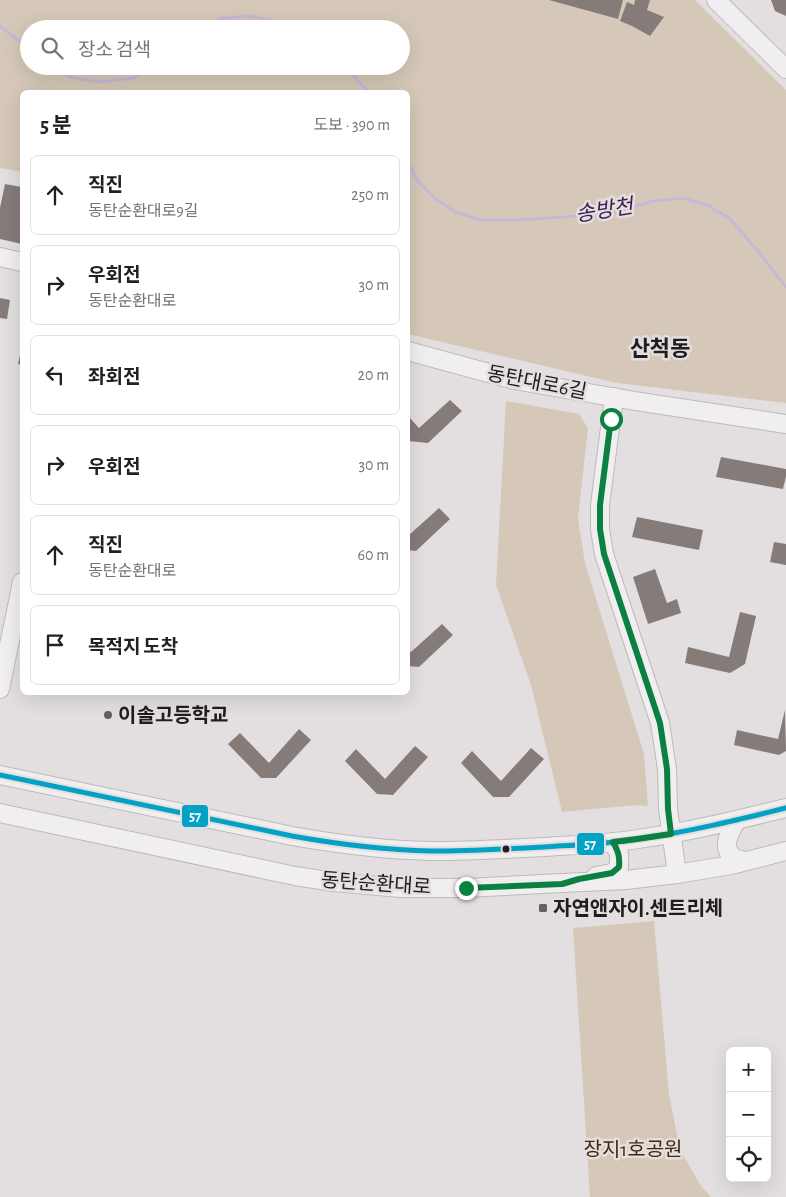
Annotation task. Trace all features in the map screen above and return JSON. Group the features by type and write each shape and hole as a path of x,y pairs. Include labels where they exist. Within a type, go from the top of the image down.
{"main road":[{"path":"716,0 786,69"},
{"path":"0,257 20,262"},
{"name":"동탄대로6길","path":"410,352 508,379 786,424"},
{"path":"614,397 600,505 600,529 604,554 660,723 667,769 668,809 677,874"},
{"path":"0,689 20,592"},
{"name":"동탄순환대로","path":"0,775 292,836 361,846 431,851 513,849 613,842 671,834 786,808"},
{"name":"동탄순환대로","path":"0,814 295,876 385,887 434,889 626,880 677,874 745,862 786,850"},
{"path":"737,820 727,844 728,852 745,862"},
{"path":"562,884 612,873 619,867 620,861 613,842"}],"green space":[{"path":"0,0 695,0 786,90 786,403 617,383 410,334 410,90 20,90 20,172 0,168"},
{"path":"506,401 579,414 588,428 578,518 585,563 644,754 648,806 636,805 562,812 531,685 496,585"},
{"name":"장지1호공원","path":"654,921 669,1094 680,1150 701,1186 711,1197 590,1197 573,928"}],"building":[{"path":"549,0 623,0 618,19"},
{"path":"635,0 650,0 647,10 664,17 650,36 620,21 627,2 634,5"},
{"path":"771,0 786,0 786,16 775,11"},
{"path":"5,184 20,187 20,244 0,239 0,208"},
{"path":"0,298 10,300 7,319 0,318"},
{"path":"450,400 462,411 428,443 410,441 410,418 419,428"},
{"path":"721,457 786,469 783,489 716,477"},
{"path":"439,508 450,519 416,551 410,550 410,534"},
{"path":"637,517 703,530 699,550 632,537"},
{"path":"774,542 786,544 786,565 770,562"},
{"path":"655,569 667,603 677,599 681,613 648,624 633,577"},
{"path":"740,612 756,616 745,664 730,673 685,663 688,647 729,657"},
{"path":"442,624 453,635 419,667 410,666 410,651 411,652"},
{"path":"785,710 786,751 779,755 734,745 737,730 778,739"},
{"path":"299,729 311,740 276,778 261,778 228,744 240,733 269,763"},
{"path":"415,746 428,757 393,795 377,794 345,761 356,749 385,779"},
{"path":"531,748 544,759 509,797 493,797 461,763 472,751 501,781"}],"waterway":[{"name":"송방천","path":"218,20 249,16 269,20"},
{"name":"송방천","path":"0,26 20,42"},
{"name":"송방천","path":"66,75 100,82 134,78 139,75"},
{"name":"송방천","path":"353,75 366,90"},
{"name":"송방천","path":"410,167 419,183 436,199 455,212 481,220 598,215 653,201 682,198 707,205 729,218 786,287"}],"transit line":[{"name":"57","path":"0,775 292,836 326,842 413,850 487,850 615,842 694,829 786,808"}],"place":[{"name":"이솔고등학교","path":"108,715"},
{"name":"자연앤자이.센트리체","path":"543,908"}],"district":[{"name":"산척동","path":"660,348"}],"route":[{"path":"466,888 562,884 612,873 619,867 620,861 613,842 671,834 667,769 660,723 604,554 600,529 600,505 611,419"}]}
